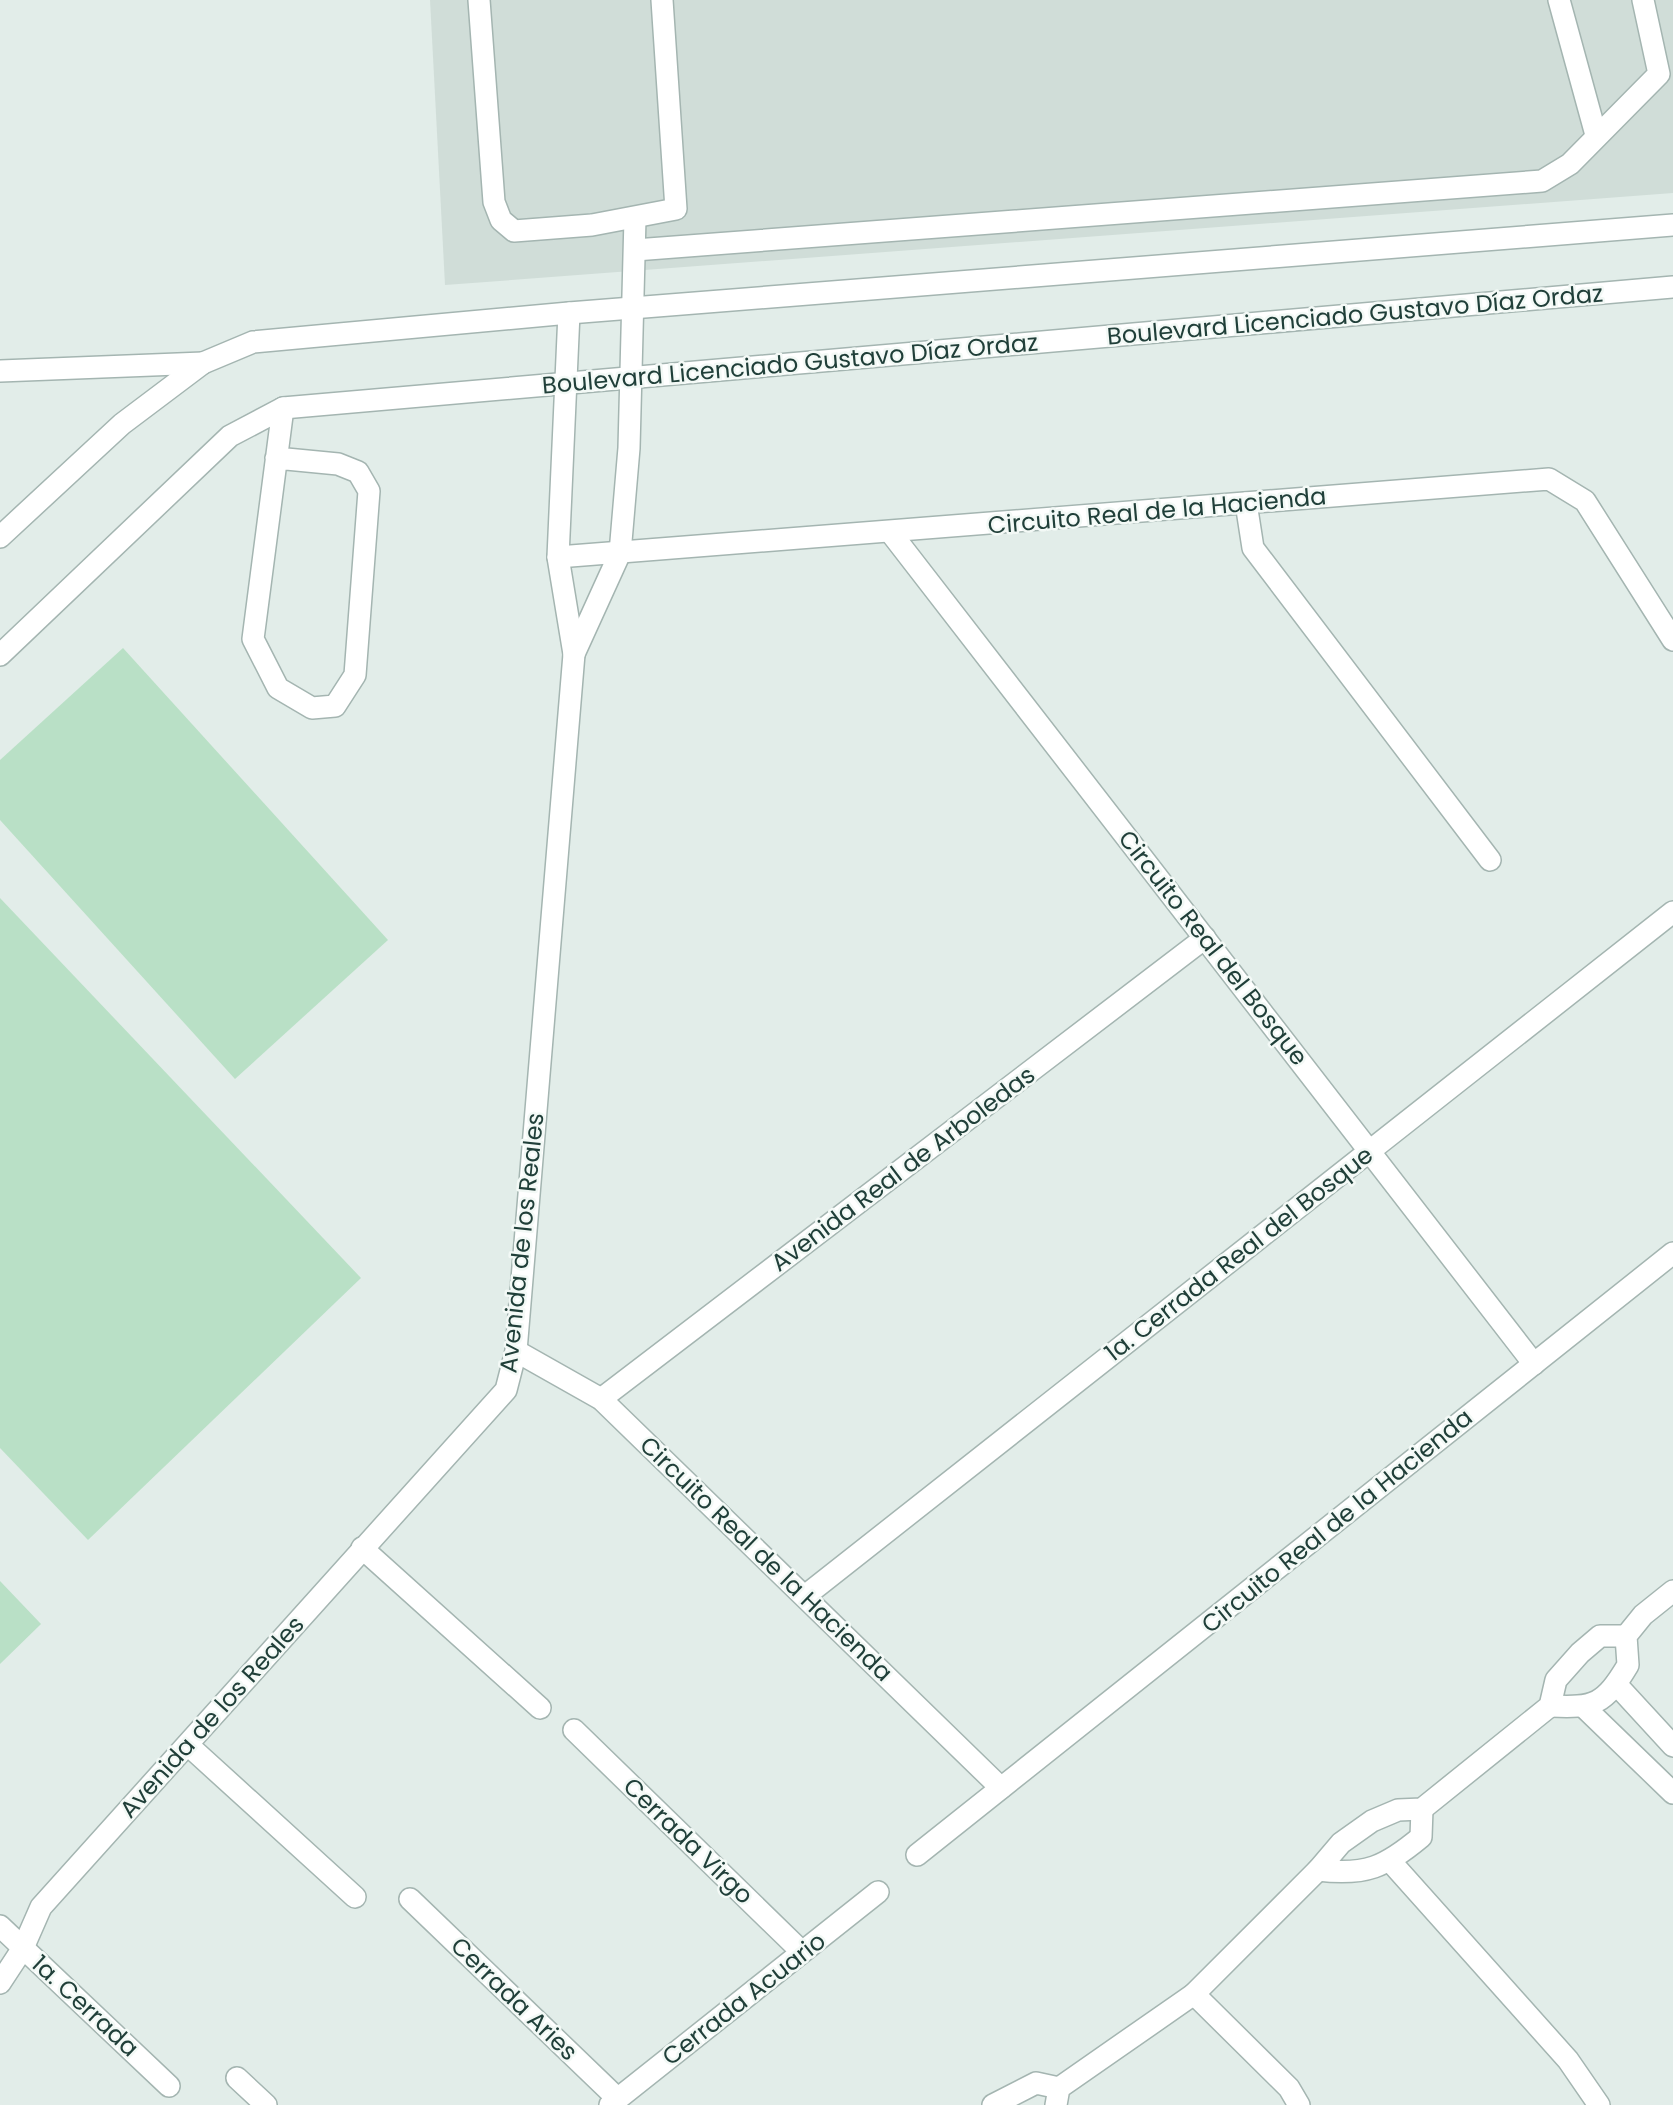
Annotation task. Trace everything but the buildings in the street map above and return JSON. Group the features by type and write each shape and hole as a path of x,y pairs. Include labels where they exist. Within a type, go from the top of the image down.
{"street":[{"path":"479,0 494,202 501,220 514,230 592,225 676,209 662,0"},
{"path":"1559,0 1596,135"},
{"path":"635,250 1505,186 1542,181 1570,164 1596,135 1666,82 1643,0"},
{"name":"Avenida de los Reales","path":"574,654 620,553 628,461 635,218"},
{"path":"0,537 122,424 203,362 253,342 569,313 632,311 1673,225"},
{"name":"Boulevard Licenciado Gustavo Díaz Ordaz","path":"0,655 230,436 283,408 567,382 631,380 1673,287"},
{"name":"Avenida de los Reales","path":"0,1983 23,1948 41,1907 506,1391 516,1351 574,654 558,557 569,313"},
{"path":"0,371 203,362"},
{"path":"276,458 338,464 358,472 369,491 355,674 335,706 312,708 278,688 253,639 276,458 283,408"},
{"name":"Circuito Real de la Hacienda","path":"558,557 891,533 1549,479 1585,501 1673,640"},
{"path":"1246,503 1253,548 1490,860"},
{"name":"Circuito Real del Bosque","path":"891,533 1534,1364"},
{"name":"1a. Cerrada Real del Bosque","path":"805,1596 1673,912"},
{"name":"Avenida Real de Arboledas","path":"601,1399 1205,938"},
{"name":"Circuito Real de la Hacienda","path":"917,1855 1673,1253"},
{"name":"Circuito Real de la Hacienda","path":"516,1351 601,1399 1001,1788"},
{"path":"362,1548 540,1708"},
{"path":"1550,1706 1585,1708 1604,1697 1628,1665 1626,1636 1643,1615 1673,1591"},
{"path":"993,2105 1036,2083 1057,2096 1194,1994 1318,1871 1341,1843 1371,1821 1398,1810 1422,1809 1550,1706 1556,1680 1580,1653 1600,1636 1626,1636"},
{"path":"1616,1684 1673,1746"},
{"path":"1585,1708 1673,1793"},
{"name":"Cerrada Virgo","path":"574,1730 802,1952"},
{"path":"188,1745 355,1897"},
{"path":"1318,1871 1348,1874 1391,1862 1421,1837 1422,1809"},
{"path":"1391,1862 1568,2060 1599,2105"},
{"name":"Cerrada Acuario","path":"614,2102 878,1892"},
{"name":"Cerrada Aries","path":"411,1899 614,2102"},
{"name":"Avenida de los Reales","path":"0,1925 41,1907"},
{"name":"1a. Cerrada","path":"0,1925 169,2087"},
{"path":"1194,1994 1289,2088 1299,2105"},
{"path":"237,2078 266,2105"}],"shaded area":[{"path":"430,0 1673,0 1673,193 445,285"}],"green space":[{"path":"123,648 388,940 235,1079 0,820 0,760"},
{"path":"0,898 361,1278 88,1540 0,1448"},
{"path":"0,1581 41,1624 0,1664"}]}
